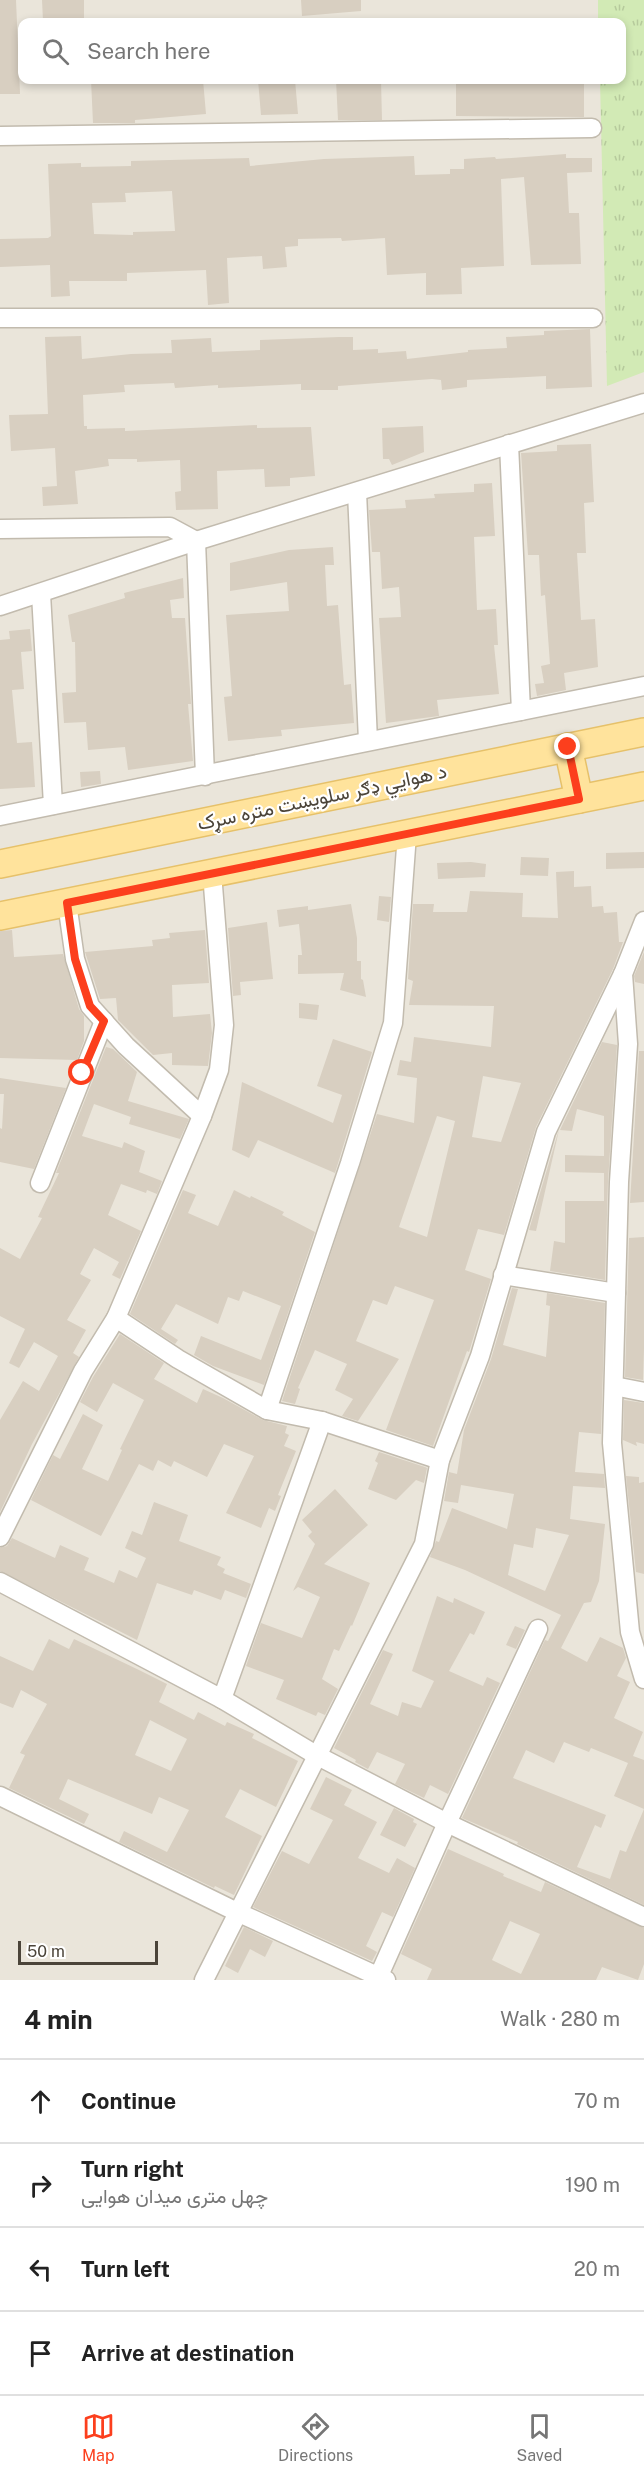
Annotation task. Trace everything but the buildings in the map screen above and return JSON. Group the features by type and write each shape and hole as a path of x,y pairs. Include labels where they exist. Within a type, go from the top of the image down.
{"main road":[{"name":"د هوايي ډګر سلویښت متره سړک","path":"0,864 644,732"},
{"path":"568,747 579,799"},
{"path":"0,916 644,786"}],"street":[{"path":"0,136 592,128"},
{"path":"0,318 593,318"},
{"path":"0,606 196,541 644,403"},
{"path":"509,444 521,711"},
{"path":"357,492 368,741"},
{"path":"0,529 170,527 196,541"},
{"path":"196,541 205,776"},
{"path":"41,594 53,805"},
{"path":"0,816 644,686"},
{"path":"267,1410 350,1163 393,1023 407,834"},
{"path":"0,1537 83,1371 116,1318 202,1116 219,1070 224,1025 212,873"},
{"path":"67,903 75,959 90,1006 126,1046 202,1116"},
{"path":"204,1980 424,1544 440,1460 480,1356 546,1132 623,974 644,921"},
{"path":"623,974 628,1044 619,1182 612,1443 630,1632 644,1679"},
{"path":"40,1183 104,1021"},
{"path":"503,1275 616,1293"},
{"path":"116,1318 178,1359 267,1410 322,1421 440,1460"},
{"path":"614,1386 644,1392"},
{"path":"222,1699 322,1421"},
{"path":"0,1582 222,1699 316,1755 447,1822 644,1917"},
{"path":"0,1796 237,1912 381,1979 447,1822 538,1629"}],"shaded area":[{"path":"0,0 644,0 644,1980 0,1980"}],"green space":[{"path":"598,0 644,0 644,372 607,386 600,84 626,84 626,18 598,18"}],"route":[{"path":"82,1073 104,1021 90,1006 75,959 67,903 579,799 568,747"}]}
